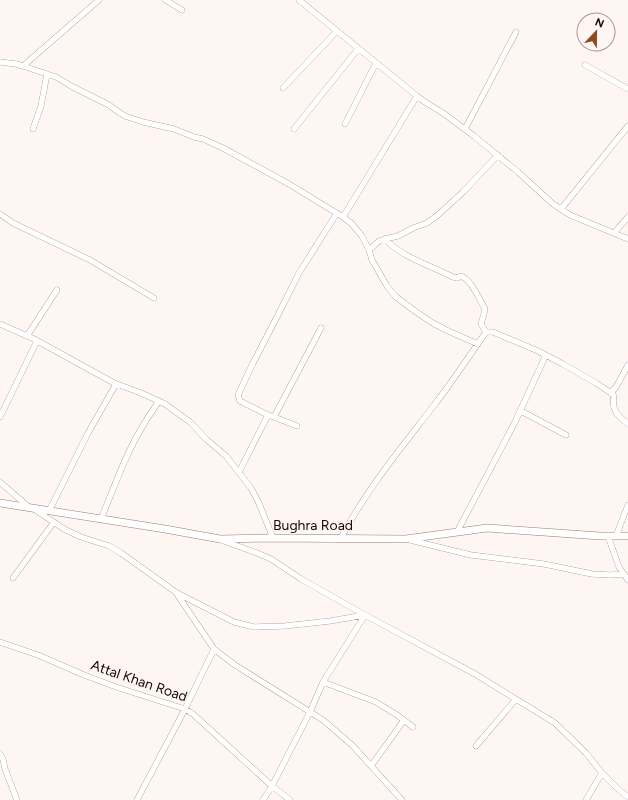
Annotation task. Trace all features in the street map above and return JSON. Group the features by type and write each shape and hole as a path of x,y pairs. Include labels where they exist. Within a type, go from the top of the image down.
{"street":[{"path":"23,66 99,0"},
{"path":"164,0 182,10"},
{"path":"299,0 417,96 465,129 498,155 553,204 570,215 628,239"},
{"path":"283,88 337,31"},
{"path":"465,129 516,32"},
{"path":"294,129 358,49"},
{"path":"0,62 16,64 56,77 109,105 125,116 174,129 203,139 223,148 289,184 351,223 362,236 372,260 387,286 395,296 431,322 478,344"},
{"path":"345,124 376,63"},
{"path":"585,65 628,89"},
{"path":"32,129 41,106 47,74"},
{"path":"343,217 417,96"},
{"path":"561,209 628,126"},
{"path":"369,250 379,241 398,236 427,223 438,215 463,192 498,155"},
{"path":"297,426 274,418 244,404 238,395 299,273 337,213"},
{"path":"0,214 13,223 90,260 154,298"},
{"path":"614,233 628,217"},
{"path":"385,239 391,246 420,262 453,278 461,276 465,278 484,307 485,310 481,324 486,332"},
{"path":"27,336 57,290"},
{"path":"0,324 37,341 116,384 165,404 190,422 207,440 226,456 239,472 254,493 273,538"},
{"path":"274,418 321,328"},
{"path":"340,538 353,516 397,453 440,397 486,332"},
{"path":"486,332 493,332 546,355 576,371 611,393 614,396 612,402 615,411 628,424"},
{"path":"0,417 37,341"},
{"path":"457,532 521,410 546,355"},
{"path":"611,393 628,365"},
{"path":"49,511 88,433 116,384"},
{"path":"101,519 131,449 147,419 159,401"},
{"path":"521,410 566,435"},
{"path":"239,472 268,415"},
{"path":"0,482 32,508 64,529 81,537 108,546 177,593 234,622 254,627 285,626 365,615"},
{"name":"Bughra Road","path":"0,503 220,539 406,539 487,528 628,536"},
{"path":"616,536 628,505"},
{"path":"14,578 54,522"},
{"path":"608,536 619,567 628,580"},
{"path":"220,539 271,559 302,579 365,615 475,674 555,723 586,753 602,773 628,797"},
{"path":"406,539 471,555 544,564 592,574 623,574"},
{"path":"177,593 214,649 235,665 323,720 352,745 402,800"},
{"path":"263,800 272,786 324,682 365,615"},
{"name":"Attal Khan Road","path":"0,642 38,655 119,688 185,708 194,714 272,786 290,800"},
{"path":"137,800 214,649"},
{"path":"324,682 376,702 412,727"},
{"path":"476,746 516,699"},
{"path":"371,766 404,720"},
{"path":"0,754 2,764 17,800"},
{"path":"586,800 602,773"}]}
